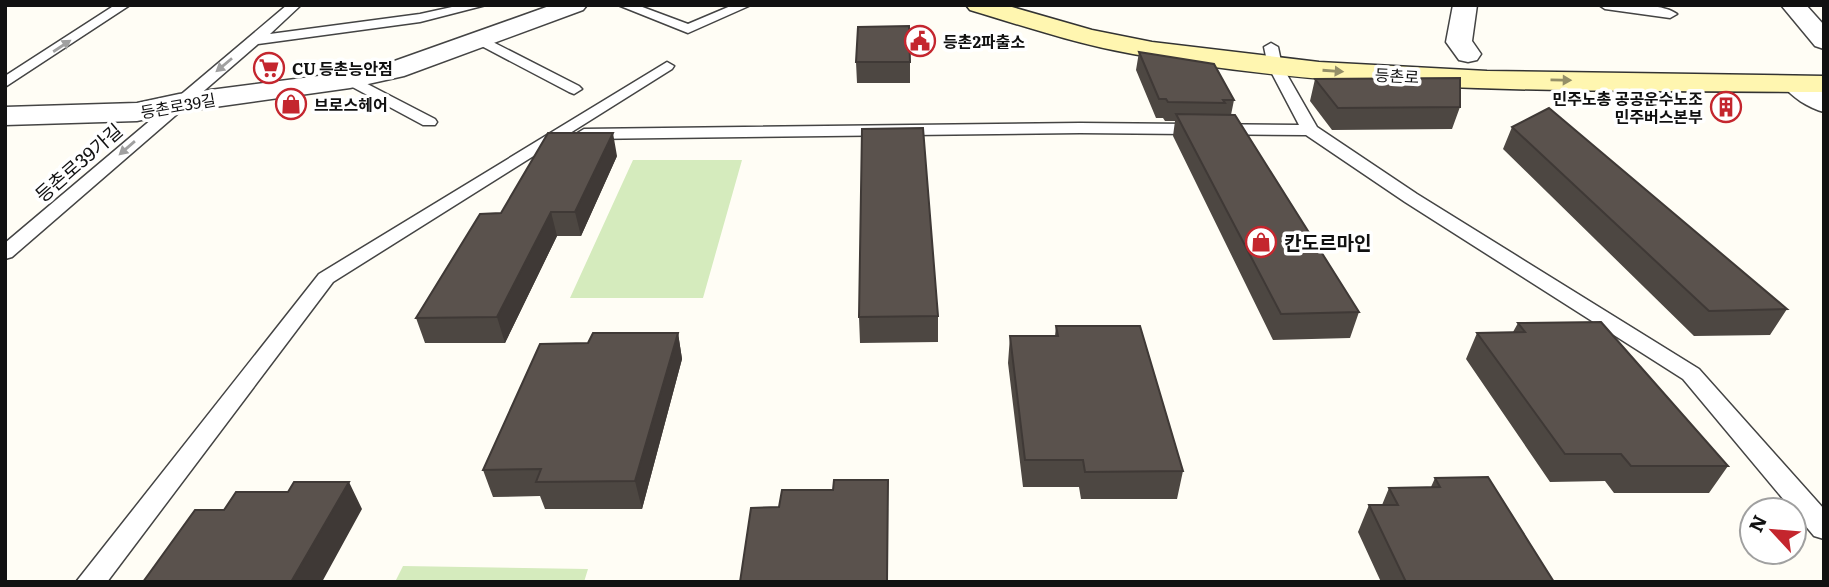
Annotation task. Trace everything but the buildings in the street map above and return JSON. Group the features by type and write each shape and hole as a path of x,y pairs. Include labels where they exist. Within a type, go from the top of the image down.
{"main road":[{"name":"등촌로","path":"978,5 1078,35 1150,50 1273,56 1491,79 1810,84"},
{"name":"등촌로","path":"1036,5 1273,56 1468,54 1824,61"}],"street":[{"name":"등촌로39길","path":"5,116 137,112 179,103 350,80 394,70 575,5"},
{"path":"1465,5 1459,42 1468,54"},
{"path":"1793,5 1824,41"},
{"path":"1810,84 1824,103"}],"lane":[{"path":"5,83 124,5"},
{"name":"등촌로39가길","path":"5,253 295,5"},
{"path":"254,40 420,18 480,5"},
{"path":"624,5 688,29 745,5"},
{"path":"1605,5 1670,14"},
{"path":"479,39 574,89"},
{"path":"1273,56 1310,130 1411,198 1690,374 1824,528"},
{"path":"90,582 326,278 667,66"},
{"path":"350,80 429,122"},
{"path":"559,135 1080,128 1310,130"}],"green space":[{"path":"633,160 742,160 703,298 570,298"},
{"path":"403,566 588,569 584,582 395,582"}],"place":[{"name":"등촌2파출소","path":"920,41"},
{"name":"CU 등촌능안점","path":"269,68"},
{"name":"브로스헤어","path":"291,104"},
{"name":"민주노총 공공운수노조 민주버스본부","path":"1726,107"},
{"name":"칸도르마인","path":"1261,242"}]}
